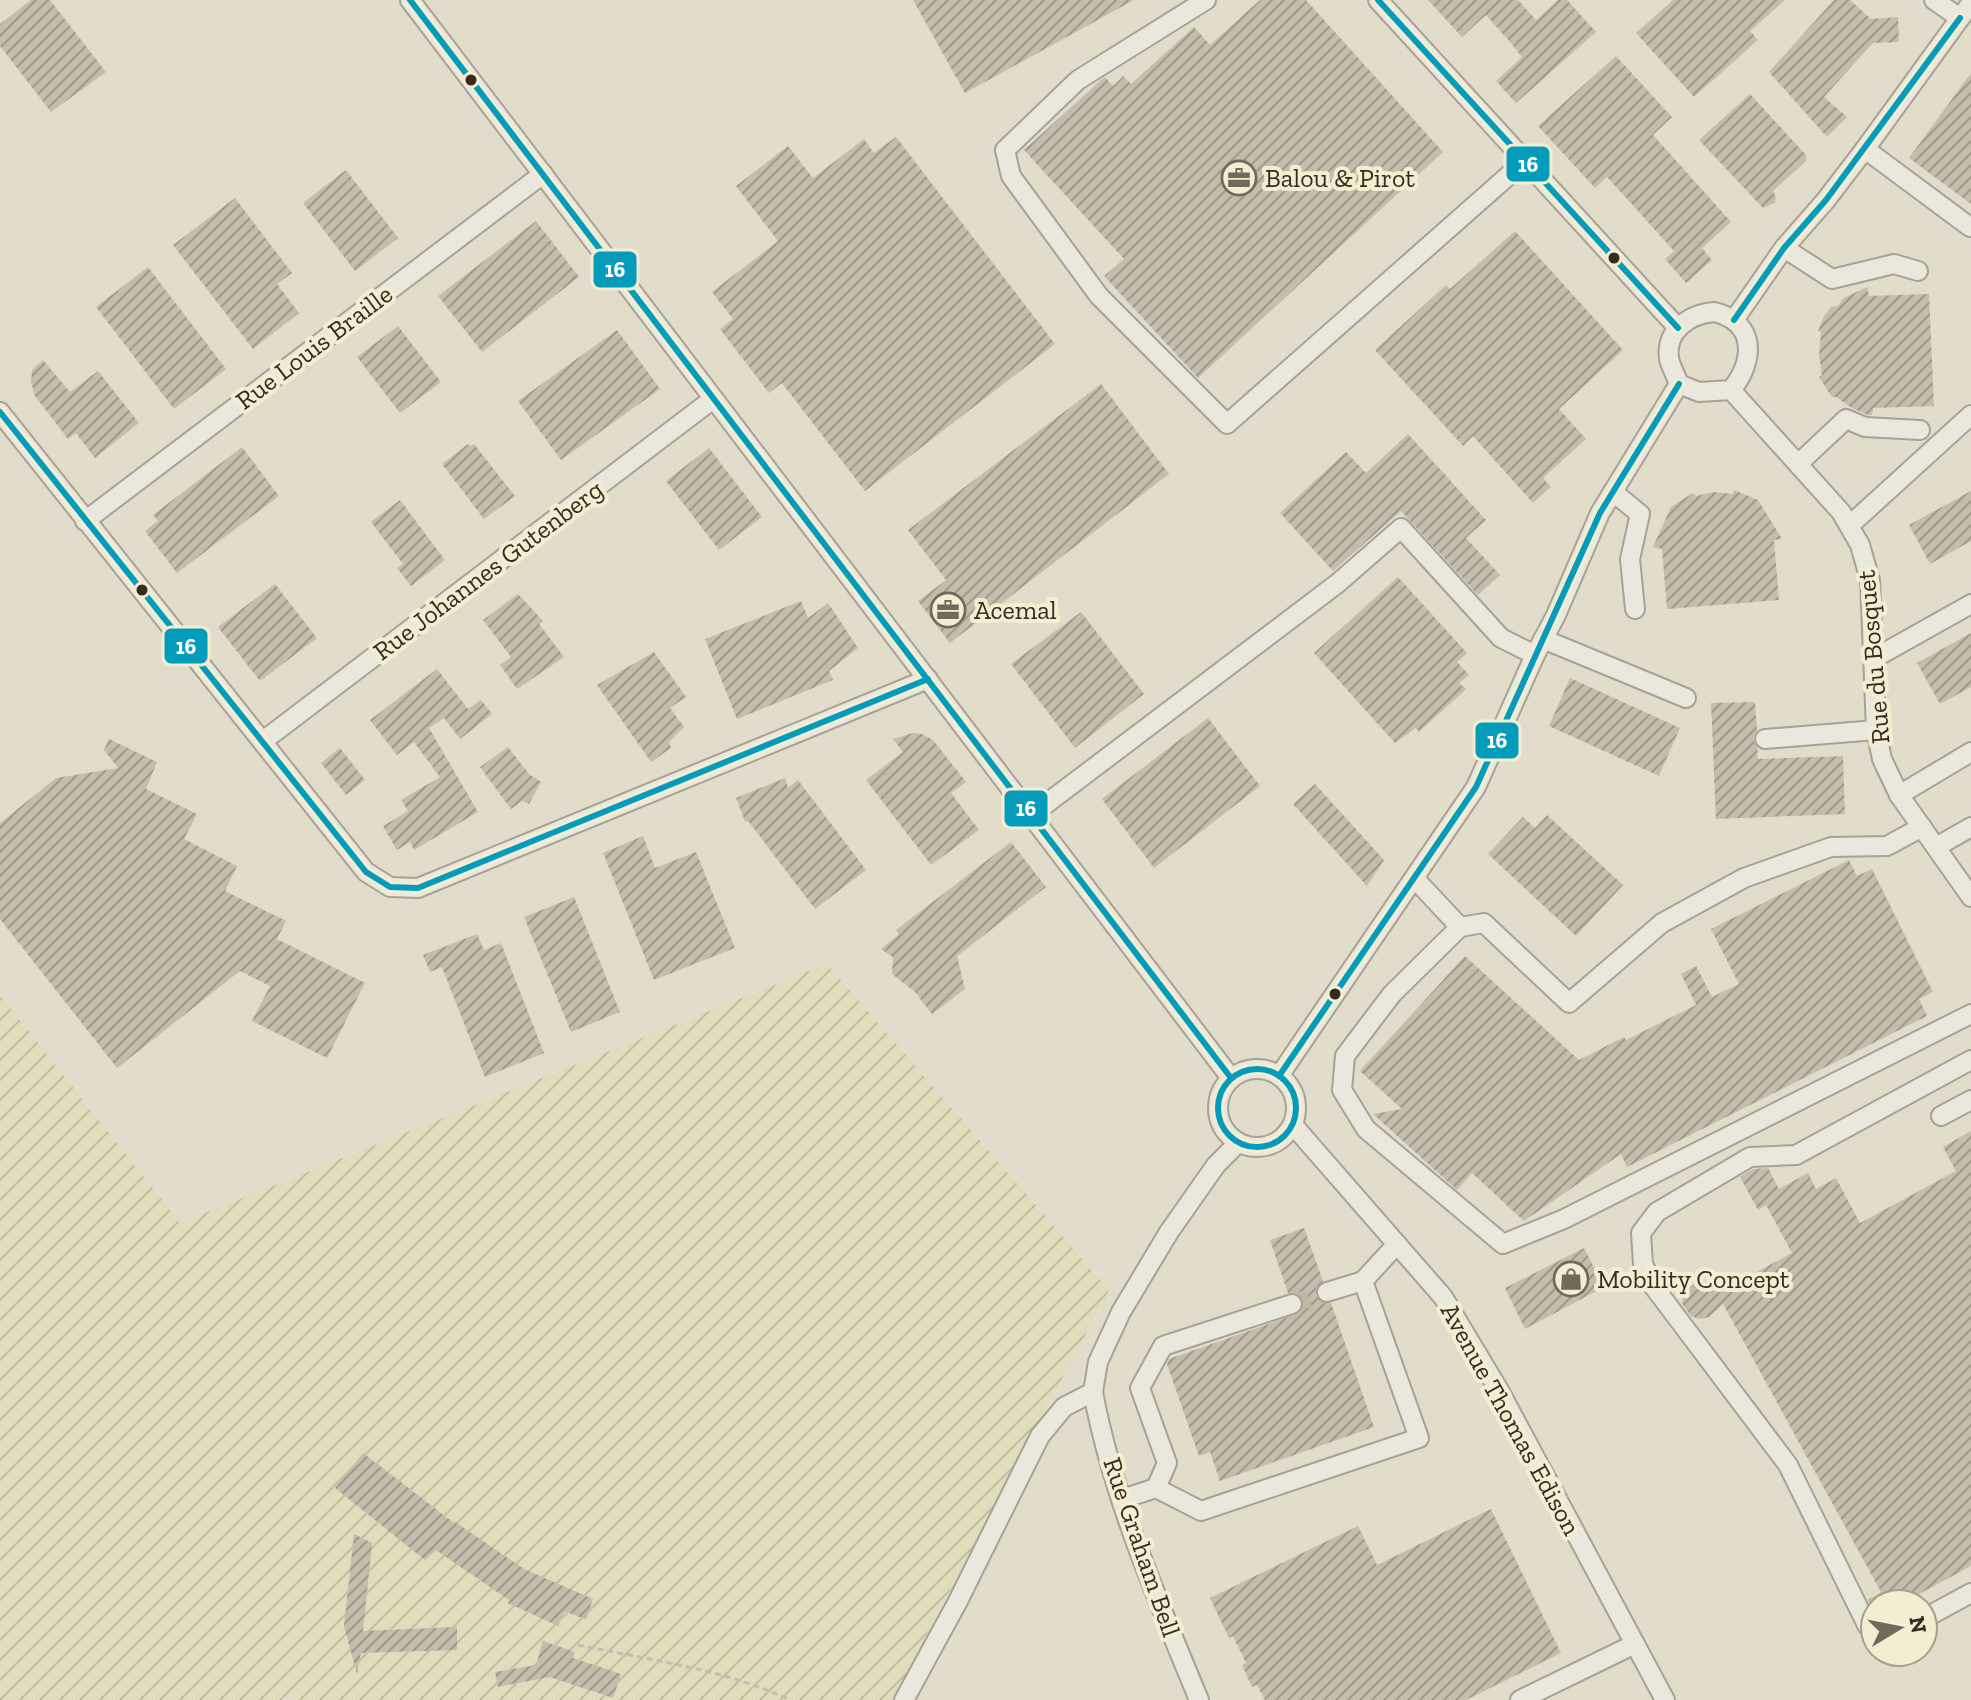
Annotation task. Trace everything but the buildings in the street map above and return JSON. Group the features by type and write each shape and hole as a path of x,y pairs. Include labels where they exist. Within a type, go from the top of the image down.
{"street":[{"path":"410,0 1231,1078"},
{"path":"1206,0 1078,80 1005,150 1011,176 1099,296 1227,424 1525,161"},
{"path":"1378,0 1678,328"},
{"path":"1734,320 1784,248 1865,149 1965,11 1934,0"},
{"path":"1865,149 1970,227"},
{"name":"Rue Louis Braille","path":"85,521 543,174"},
{"path":"1784,248 1832,279 1894,264 1918,271"},
{"path":"1700,313 1721,314 1734,320 1747,340 1749,355 1746,369 1731,390 1699,392 1679,384 1669,361 1669,347 1678,328 1688,318 1700,313"},
{"path":"1279,1076 1476,787 1600,513 1679,384"},
{"name":"Rue du Bosquet","path":"1731,390 1850,525 1866,561 1876,730 1882,759 1899,795 1971,897"},
{"name":"Rue Johannes Gutenberg","path":"263,741 713,399"},
{"path":"0,412 366,872 390,887 418,888 928,679"},
{"path":"1850,525 1971,415"},
{"path":"1798,464 1846,419 1865,427 1920,430"},
{"path":"1613,492 1640,514 1630,559 1635,609"},
{"path":"1038,810 1338,583 1401,528 1501,638 1539,647 1686,698"},
{"path":"1873,659 1971,604"},
{"path":"1765,739 1876,730"},
{"path":"1899,795 1971,752"},
{"path":"1922,827 1887,846 1831,847 1744,878 1662,923 1569,1003 1484,923 1460,927 1392,994 1345,1056 1342,1090 1366,1129 1503,1244 1564,1219 1971,1014"},
{"path":"1936,847 1971,827"},
{"path":"1415,879 1460,927"},
{"path":"1859,1609 1788,1465 1654,1287 1643,1264 1641,1233 1657,1212 1750,1157 1796,1155 1971,1060"},
{"path":"1253,1069 1267,1070 1279,1076 1295,1098 1293,1125 1285,1137 1265,1147 1251,1148 1228,1136 1220,1124 1217,1111 1219,1097 1231,1078 1253,1069"},
{"path":"1941,1116 1971,1100"},
{"name":"Avenue Thomas Edison","path":"1293,1125 1443,1297 1492,1378 1665,1700"},
{"path":"904,1700 957,1603 1040,1436 1064,1407 1093,1392 1098,1362 1121,1312 1177,1221 1216,1165 1238,1143"},
{"path":"1327,1292 1363,1281 1397,1244"},
{"path":"1122,1499 1156,1488 1201,1511 1419,1438 1363,1281"},
{"path":"1156,1488 1167,1463 1140,1388 1163,1346 1292,1304"},
{"name":"Rue Graham Bell","path":"1093,1392 1122,1499 1150,1581 1199,1700"},
{"path":"1939,1610 1971,1593"},
{"path":"1520,1700 1635,1644"}],"path":[{"path":"578,1645 716,1673 759,1685 790,1700"}],"shaded area":[{"path":"827,964 1109,1290 892,1700 300,1700 285,1697 283,1700 0,1700 0,995 180,1223"}],"tunnel":[{"path":"1292,1304 1327,1292"}],"transit line":[{"name":"16","path":"410,0 1231,1078"},
{"name":"16","path":"1378,0 1678,328"},
{"name":"16","path":"1734,320 1784,248 1826,200 1960,18"},
{"name":"16","path":"1279,1076 1476,787 1600,513 1679,384"},
{"name":"16","path":"0,412 366,872 390,887 418,888 928,679"},
{"name":"16","path":"1249,1069 1265,1069 1279,1075 1290,1086 1296,1108 1290,1130 1279,1141 1265,1147 1249,1147 1235,1141 1224,1130 1218,1116 1218,1100 1224,1086 1235,1075 1249,1069"}],"place":[{"name":"Balou & Pirot","path":"1239,178"},
{"name":"Acemal","path":"948,610"},
{"name":"Mobility Concept","path":"1571,1279"}]}
